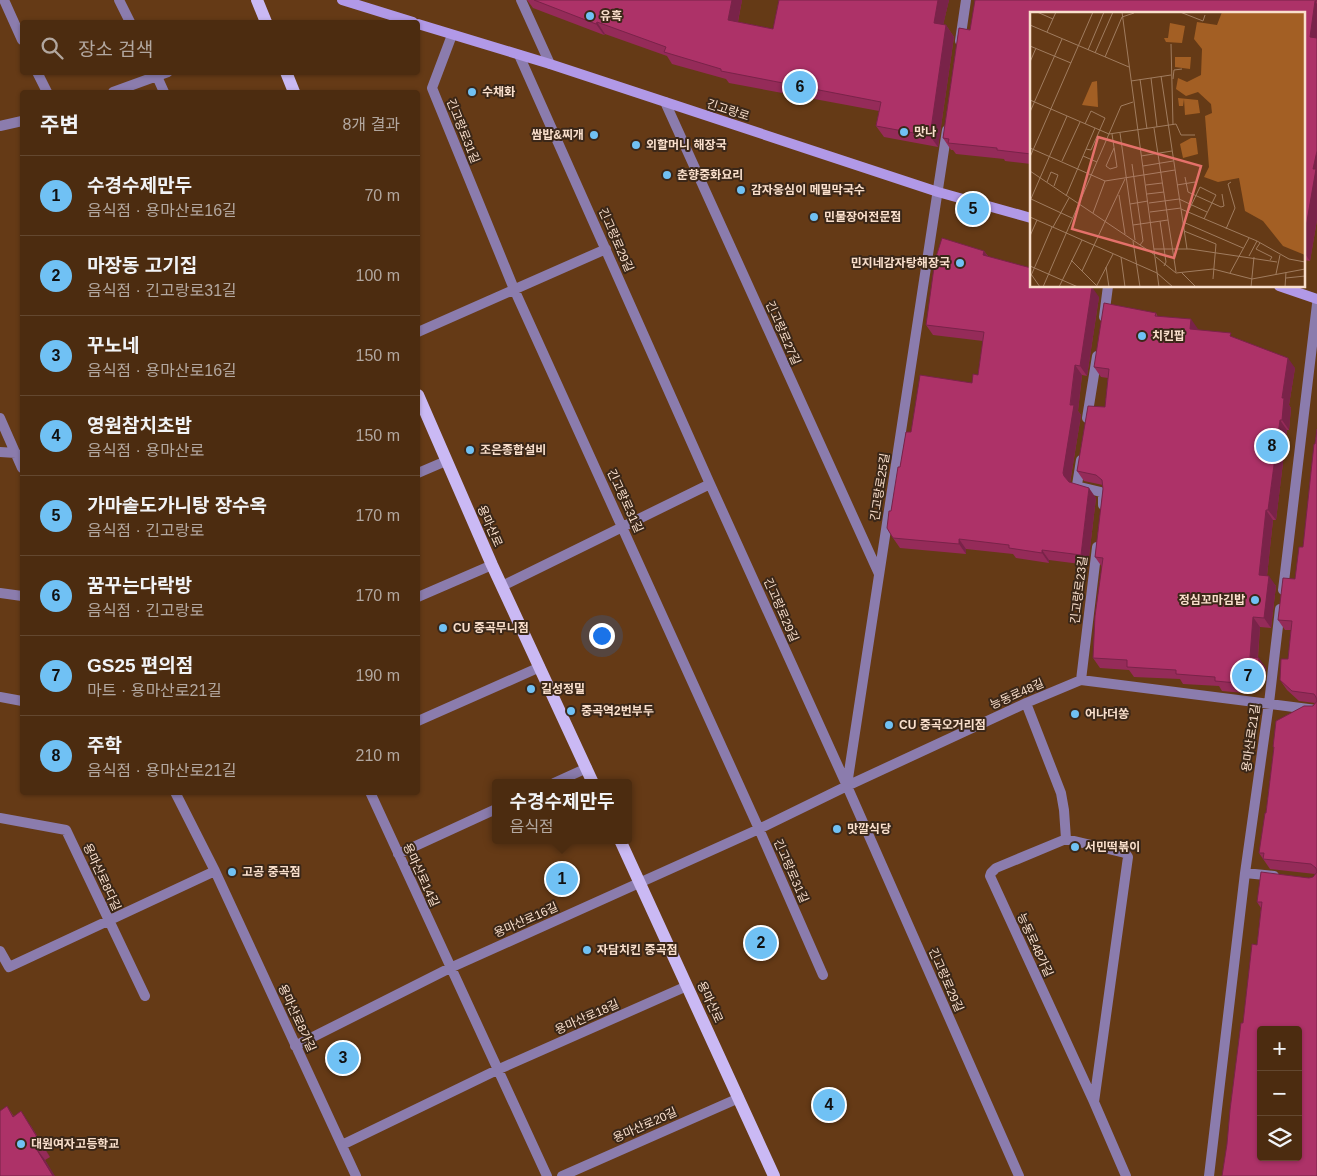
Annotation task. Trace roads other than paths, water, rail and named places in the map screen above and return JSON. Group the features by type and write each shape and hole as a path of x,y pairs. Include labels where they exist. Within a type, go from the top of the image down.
{"main road":[{"path":"257,0 265,20"},
{"path":"342,0 407,20"},
{"name":"긴고랑로","path":"420,25 550,64 938,192 1030,218"},
{"path":"287,75 293,90"},
{"path":"1285,288 1317,299"},
{"name":"용마산로","path":"420,400 492,565 591,779"},
{"name":"용마산로","path":"622,844 774,1176"}],"street":[{"path":"4,0 20,36"},
{"path":"119,0 129,20"},
{"path":"521,0 550,64"},
{"path":"958,55 966,0"},
{"name":"긴고랑로31길","path":"452,35 432,88 514,289 759,828 823,975"},
{"name":"긴고랑로29길","path":"519,55 847,786 1019,1176"},
{"path":"38,75 46,90"},
{"path":"118,90 154,75"},
{"path":"156,75 163,90"},
{"name":"긴고랑로27길","path":"665,102 879,574"},
{"name":"긴고랑로25길","path":"847,786 949,120"},
{"path":"0,126 20,121"},
{"path":"420,331 606,249"},
{"path":"1102,323 1108,288"},
{"name":"용마산로21길","path":"1209,1176 1245,873 1269,703 1317,304"},
{"path":"1086,426 1098,350"},
{"path":"0,418 20,463"},
{"path":"1083,445 1077,485 1103,493 1101,516"},
{"path":"0,452 16,453"},
{"path":"420,471 446,460"},
{"path":"502,586 710,484"},
{"name":"긴고랑로23길","path":"1081,680 1099,535"},
{"path":"420,596 492,565"},
{"path":"0,594 20,596"},
{"path":"420,720 540,667"},
{"name":"능동로48길","path":"640,883 1026,703 1081,680 1317,710"},
{"path":"0,697 20,701"},
{"path":"1026,703 1061,793 1066,839 1125,852 1128,857 1094,1102"},
{"path":"563,779 586,768"},
{"name":"용마산로8가길","path":"177,795 215,871 356,1176"},
{"name":"용마산로14길","path":"371,795 450,968"},
{"path":"398,854 492,812"},
{"name":"용마산로8다길","path":"0,818 66,830 145,996"},
{"name":"능동로48가길","path":"1066,839 996,868 990,876 1126,1176"},
{"path":"0,951 9,967 215,871"},
{"path":"1245,873 1281,877"},
{"name":"용마산로16길","path":"295,1046 450,968 640,883"},
{"path":"450,968 546,1176"},
{"name":"용마산로18길","path":"342,1145 498,1070 687,986"},
{"name":"용마산로20길","path":"562,1176 739,1098"}],"place":[{"name":"유혹","path":"590,16"},
{"name":"꿈꾸는다락방","path":"800,87"},
{"name":"수채화","path":"472,92"},
{"name":"맛나","path":"904,132"},
{"name":"쌈밥&찌개","path":"594,135"},
{"name":"외할머니 해장국","path":"636,145"},
{"name":"춘향중화요리","path":"667,175"},
{"name":"감자옹심이 메밀막국수","path":"741,190"},
{"name":"가마솥도가니탕 장수옥","path":"973,209"},
{"name":"민물장어전문점","path":"814,217"},
{"name":"민지네감자탕해장국","path":"960,263"},
{"name":"치킨팝","path":"1142,336"},
{"name":"주학","path":"1272,446"},
{"name":"조은종합설비","path":"470,450"},
{"name":"정심꼬마김밥","path":"1255,600"},
{"name":"CU 중곡무니점","path":"443,628"},
{"name":"GS25 편의점","path":"1248,676"},
{"name":"길성정밀","path":"531,689"},
{"name":"중곡역2번부두","path":"571,711"},
{"name":"어나더쏭","path":"1075,714"},
{"name":"CU 중곡오거리점","path":"889,725"},
{"name":"맛깔식당","path":"837,829"},
{"name":"서민떡볶이","path":"1075,847"},
{"name":"고공 중곡점","path":"232,872"},
{"name":"수경수제만두","path":"562,879"},
{"name":"마장동 고기집","path":"761,943"},
{"name":"자담치킨 중곡점","path":"587,950"},
{"name":"꾸노네","path":"343,1058"},
{"name":"영원참치초밥","path":"829,1105"},
{"name":"대원여자고등학교","path":"21,1144"}]}
